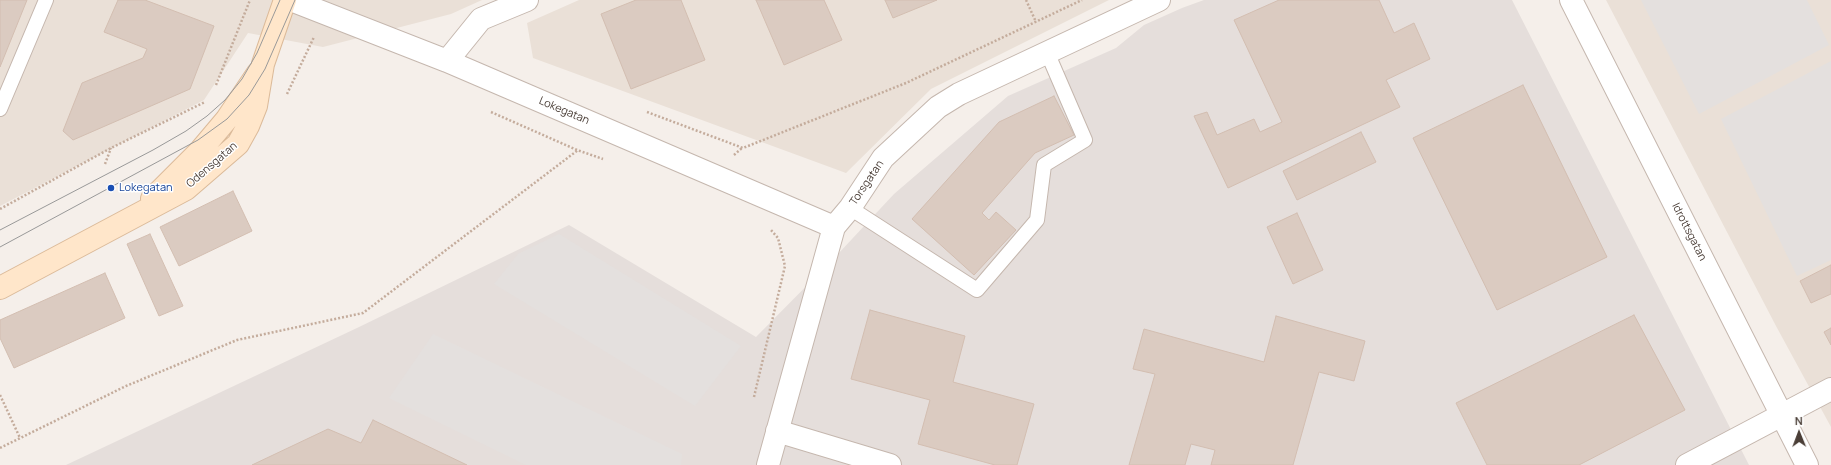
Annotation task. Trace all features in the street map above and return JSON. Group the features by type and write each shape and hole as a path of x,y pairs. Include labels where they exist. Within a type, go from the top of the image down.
{"street":[{"name":"Odensgatan","path":"0,288 133,216 200,151 227,119 263,64 286,0"},
{"name":"Lokegatan","path":"291,0 447,61 834,228"},
{"path":"447,61 481,19 527,0"},
{"name":"Torsgatan","path":"768,465 834,228 850,208 883,158 938,107 959,94 1157,0"},
{"name":"Idrottsgatan","path":"1571,0 1807,465"},
{"path":"1687,465 1831,389"},
{"path":"777,431 890,465"}],"lane":[{"path":"0,109 46,0"},
{"path":"850,208 977,290 1037,220 1044,165 1085,140 1047,52"}],"path":[{"path":"215,86 250,0"},
{"path":"1026,0 1036,22"},
{"path":"647,112 743,148 906,83 1082,0"},
{"path":"284,99 314,37 319,38"},
{"path":"0,209 111,148 210,99"},
{"path":"490,111 577,150 607,161"},
{"path":"0,448 126,386 237,340 363,313 577,150 591,122"},
{"path":"105,164 111,148"},
{"path":"754,397 785,266 778,238 769,228"},
{"path":"0,395 20,438"}],"shaded area":[{"path":"0,0 482,0 451,14 323,47 248,33 204,100 0,206"},
{"path":"579,0 1109,0 931,89 846,173 533,58 527,23"},
{"path":"1204,0 1512,0 1749,465 66,465 357,328 569,225 756,337 838,254 894,194 1008,96 1116,48 1144,25"},
{"path":"1606,0 1831,0 1831,427 1776,326"},
{"path":"1641,0 1807,0 1829,45 1699,114"},
{"path":"1831,61 1831,260 1797,276 1721,119"},
{"path":"559,234 741,346 695,406 494,284 518,254"},
{"path":"433,334 682,454 681,465 526,465 389,398"}],"building":[{"path":"0,0 27,0 0,67"},
{"path":"118,0 145,0 214,26 190,89 73,140 63,131 82,83 143,58 147,49 104,32"},
{"path":"636,0 681,0 705,60 631,89 601,14"},
{"path":"756,0 824,0 842,40 784,65"},
{"path":"885,0 937,0 893,18"},
{"path":"1279,0 1379,0 1394,33 1414,23 1430,59 1386,80 1400,107 1228,188 1194,116 1207,112 1217,135 1254,119 1260,132 1282,122 1234,20"},
{"path":"1523,85 1607,257 1497,310 1413,138"},
{"path":"1054,96 1074,135 1035,153 982,213 989,220 996,212 1016,230 974,275 912,219 999,122"},
{"path":"1361,132 1376,162 1297,200 1283,171"},
{"path":"233,191 252,231 179,266 160,227"},
{"path":"1297,213 1323,270 1293,284 1267,227"},
{"path":"150,234 183,306 159,316 127,244"},
{"path":"1831,265 1831,294 1811,303 1800,281"},
{"path":"105,273 125,318 14,368 0,338 0,320"},
{"path":"870,310 965,336 953,382 1034,404 1017,465 995,465 918,444 930,400 851,379"},
{"path":"1634,315 1685,410 1579,465 1487,465 1456,403"},
{"path":"1276,316 1365,341 1354,381 1319,372 1293,465 1211,465 1215,450 1191,444 1185,465 1129,465 1155,374 1133,369 1144,329 1264,362"},
{"path":"1831,328 1831,345 1824,332"},
{"path":"373,420 467,465 252,465 328,429 361,443"}],"tram line":[{"path":"0,230 153,150 186,131 207,116 225,100 242,79 257,53 280,0"},
{"path":"0,247 198,140 227,119 249,95 265,69 295,0"}],"place":[{"name":"Lokegatan","path":"111,188"}]}
